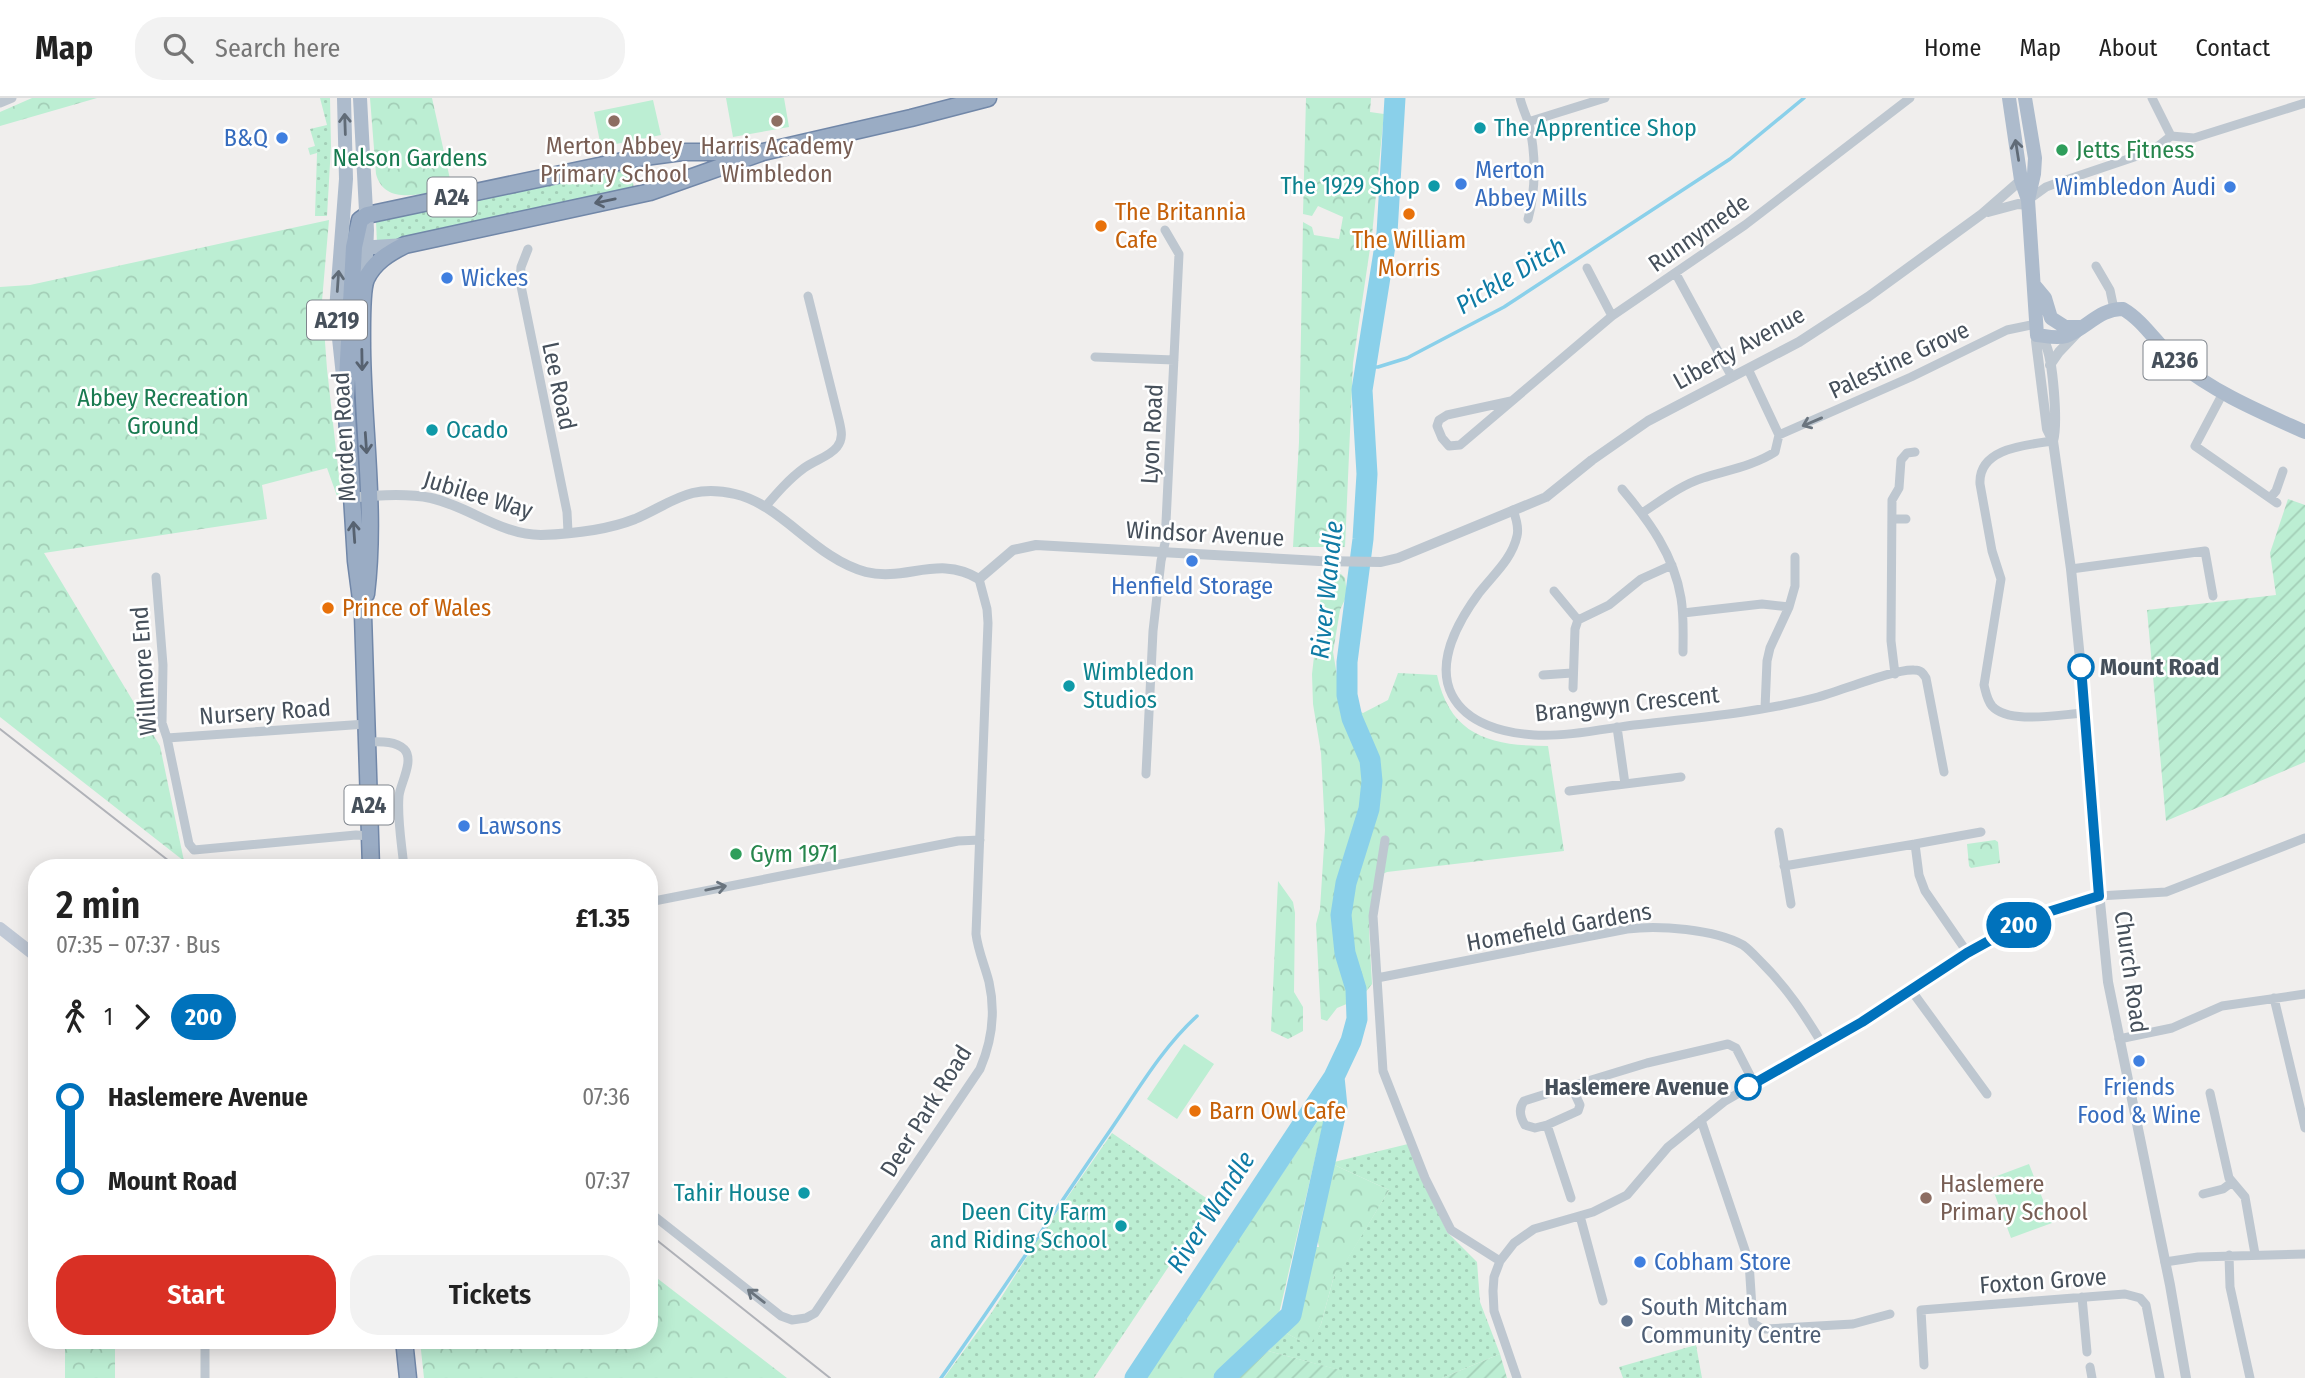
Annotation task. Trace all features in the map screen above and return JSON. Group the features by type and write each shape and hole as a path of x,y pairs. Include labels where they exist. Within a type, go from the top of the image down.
{"highway":[{"name":"A24","path":"365,280 383,257 405,245 650,192 763,152 988,98"},
{"name":"A24","path":"367,215 637,158 682,152 763,152"},
{"name":"Morden Road","path":"367,215 357,226 354,246 346,398 356,561 363,615 371,859"},
{"name":"Morden Road","path":"363,615 371,556 363,390 365,280"},
{"path":"405,1349 408,1378"}],"main road":[{"name":"Morden Road","path":"344,98 346,179 354,246 365,280"},
{"name":"Morden Road","path":"360,98 367,215"},
{"path":"2009,98 2021,180 2028,203 2036,329 2066,336 2114,309"},
{"path":"2025,98 2035,158 2028,203"},
{"path":"354,246 405,245"},
{"path":"2035,286 2045,298 2048,312 2057,323 2065,327 2082,327"},
{"name":"A236","path":"2114,309 2127,311 2175,360 2223,393 2305,432"},
{"path":"0,928 28,950"}],"street":[{"path":"0,103 12,98"},
{"path":"1520,98 1528,122 1534,159 1528,219"},
{"path":"1528,122 1605,98"},
{"name":"Runnymede","path":"1511,401 1447,415 1439,420 1437,426 1442,438 1449,446 1460,445 1612,316 1676,274 1816,172 1910,98"},
{"path":"2152,98 2171,136"},
{"path":"2028,203 2046,187 2152,151 2171,136 2194,138 2305,103"},
{"name":"Liberty Avenue","path":"1513,510 1546,497 1592,460 1648,421 1799,342 1868,297 1982,214 2021,180"},
{"name":"Liberty Avenue","path":"1982,214 2028,203"},
{"name":"Lyon Road","path":"1146,774 1153,631 1171,453 1179,254 1166,230"},
{"name":"Lee Road","path":"528,248 521,267 520,281 567,512 568,532"},
{"path":"2096,266 2110,290 2114,309"},
{"path":"1587,268 1612,316"},
{"path":"1676,274 1732,377"},
{"path":"765,507 792,477 807,465 827,455 836,448 841,439 839,420 808,296"},
{"path":"2050,365 2082,327"},
{"name":"Church Road","path":"2036,329 2045,343 2050,365 2057,428 2053,441"},
{"name":"Church Road","path":"2036,329 2047,429 2053,441 2071,569 2108,982 2186,1378"},
{"name":"Palestine Grove","path":"1779,435 1911,377 2007,330 2036,329"},
{"name":"Lyon Road","path":"1095,357 1174,359"},
{"path":"1642,513 1678,489 1701,478 1775,452 1779,435 1748,369"},
{"path":"2223,393 2195,446 2274,500 2283,471"},
{"path":"2053,441 2007,450 1982,467 1980,484 1992,551 2001,579 1984,685 1987,698 1994,708 2010,716 2085,713"},
{"path":"1895,674 1891,641 1892,500 1900,482 1901,460 1907,453 1915,452"},
{"path":"1622,489 1661,541 1672,565 1681,599 1683,652"},
{"name":"Jubilee Way","path":"352,498 432,498 525,533 540,535 602,527 634,519 666,502 700,492 735,494 752,499 765,507 835,560 852,568 887,574 940,567 953,568 966,571 979,579"},
{"name":"Windsor Avenue","path":"979,579 1004,556 1022,547 1036,545 1381,562 1398,558 1513,510"},
{"name":"Brangwyn Crescent","path":"1513,510 1518,531 1515,542 1503,565 1470,606 1446,658 1448,686 1454,698 1475,720 1491,727 1536,735 1618,727 1765,708 1817,698 1917,670 1923,672 1926,678 1944,772"},
{"path":"1892,519 1906,519"},
{"path":"2071,569 2205,551 2213,596"},
{"path":"1765,708 1767,661 1795,586 1796,557"},
{"path":"1573,688 1575,629 1578,620 1609,605 1641,579 1672,565"},
{"name":"Willmore End","path":"156,577 163,665 162,723 189,844 194,850 356,835 370,836"},
{"name":"Deer Park Road","path":"658,1219 781,1316 792,1320 806,1318 815,1313 980,1069 990,1046 993,1005 976,934 988,623 979,579"},
{"path":"1554,591 1578,620"},
{"path":"1682,613 1762,604 1789,607"},
{"path":"1543,675 1572,673"},
{"name":"Nursery Road","path":"167,738 366,724"},
{"path":"1618,727 1625,784"},
{"path":"367,743 388,743 407,752 408,761 399,797 403,859"},
{"path":"1569,791 1681,777"},
{"path":"1779,832 1791,904"},
{"path":"1784,866 1981,832"},
{"path":"1517,1378 1494,1311 1493,1291 1500,1261 1514,1243 1534,1229 1593,1212 1627,1195 1668,1147 1700,1120 1754,1083 1823,1045 1967,953 2016,926 2048,912 2099,896 2166,892 2305,838"},
{"path":"658,900 958,841 980,840"},
{"path":"1385,840 1373,916 1384,1071 1425,1178 1451,1230 1500,1261"},
{"path":"1914,844 1919,875 1925,891 1967,953"},
{"name":"Homefield Gardens","path":"1377,978 1627,929 1668,928 1721,938 1742,945 1754,954 1795,999 1823,1045"},
{"path":"1912,990 1987,1094"},
{"path":"2119,1039 2172,1028 2222,1006 2305,994"},
{"path":"2274,998 2305,1128"},
{"path":"1565,1088 1578,1097 1580,1105 1574,1115 1535,1128 1525,1125 1521,1119 1521,1106 1524,1101 1565,1088 1647,1063 1728,1044 1736,1048 1754,1083"},
{"path":"2210,1093 2231,1183 2245,1197 2255,1254"},
{"path":"1700,1120 1749,1262 1754,1322 1760,1328 1766,1329 1853,1324 1890,1314"},
{"path":"1547,1125 1571,1198"},
{"path":"2203,1194 2223,1189 2231,1183"},
{"path":"1580,1216 1603,1301"},
{"path":"2165,1262 2229,1255 2305,1254"},
{"path":"2229,1255 2230,1287 2250,1378"},
{"name":"Foxton Grove","path":"1924,1365 1921,1310 2125,1294 2140,1298 2146,1305 2160,1378"},
{"path":"2082,1297 2087,1352"},
{"path":"205,1349 205,1378"},
{"path":"2090,1367 2092,1378"}],"green space":[{"path":"32,98 97,98 0,126 0,112"},
{"path":"320,98 330,98 331,146 327,216 315,216 317,153 310,155 308,148 315,146 310,129 327,125"},
{"name":"Nelson Gardens","path":"370,98 432,98 452,188 408,195 388,191 381,185 376,174"},
{"path":"726,98 784,98 789,127 733,137"},
{"path":"1306,98 1371,98 1370,112 1384,114 1372,235 1353,363 1345,547 1293,547 1299,442 1303,222 1312,227 1314,235 1339,239 1343,217 1318,206 1312,216 1303,214"},
{"path":"653,100 661,135 601,147 594,112"},
{"path":"630,168 634,188 377,244 376,221"},
{"name":"Abbey Recreation Ground","path":"329,220 322,301 341,495 337,496 327,468 262,485 267,519 44,553 160,746 184,859 0,717 0,287 30,285"},
{"path":"2288,499 2305,505 2305,762 2166,821 2147,610 2276,595 2270,553"},
{"path":"1341,574 1345,578 1347,595 1340,610 1333,652 1342,704 1363,713 1388,700 1398,673 1437,675 1443,696 1452,712 1476,733 1491,740 1548,746 1564,851 1387,872 1376,877 1369,929 1372,984 1361,998 1337,1008 1327,1021 1321,1019 1316,924 1320,909 1325,830 1321,753 1313,704 1312,674 1323,577"},
{"path":"1995,840 1998,842 2000,863 1971,868 1967,844"},
{"path":"1278,881 1293,902 1294,992 1303,1007 1303,1031 1288,1039 1271,1031"},
{"path":"1184,1044 1214,1064 1177,1119 1147,1099"},
{"path":"1327,1107 1278,1318 1213,1378 1145,1378"},
{"path":"1112,1133 1212,1202 1094,1378 944,1378 992,1312 1037,1241"},
{"path":"1408,1144 1447,1232 1477,1262 1480,1302 1500,1354 1442,1378 1343,1378 1339,1370 1268,1351 1286,1333 1309,1345 1321,1324 1337,1270 1340,1271 1389,1190 1330,1163"},
{"path":"1330,1163 1389,1190 1340,1272 1337,1271 1334,1276 1321,1324 1310,1346 1286,1333 1300,1305 1314,1247 1319,1247 1317,1238"},
{"path":"2029,1164 2052,1223 2011,1238 1989,1179"},
{"path":"658,1279 787,1378 424,1378 421,1349 658,1349"},
{"path":"1696,1345 1702,1378 1623,1378 1619,1367"},
{"path":"65,1349 115,1349 115,1378 65,1378"},
{"path":"1268,1351 1340,1370 1343,1378 1237,1378"},
{"path":"1500,1354 1507,1378 1442,1378"}],"waterway":[{"name":"River Wandle","path":"1135,1378 1334,1077 1351,1041 1357,1019 1356,989 1345,953 1341,915 1346,883 1369,809 1372,781 1370,760 1352,718 1347,695 1347,662 1363,539 1367,474 1362,390 1387,233 1395,98"},
{"name":"Pickle Ditch","path":"1364,367 1378,367 1407,358 1504,307 1730,159 1804,98"},
{"path":"941,1378 1149,1073 1171,1043 1197,1016"},
{"name":"River Wandle","path":"1224,1378 1291,1315 1337,1107 1334,1077"}],"tram line":[{"path":"0,729 166,859"},
{"path":"658,1241 830,1378"}],"bus line":[{"name":"200","path":"1748,1087 1862,1022 1967,953 2016,926 2048,912 2099,896 2081,667"}],"place":[{"name":"Merton Abbey Primary School","path":"614,121"},
{"name":"Harris Academy Wimbledon","path":"777,121"},
{"name":"The Apprentice Shop","path":"1480,128"},
{"name":"B&Q","path":"282,138"},
{"name":"Jetts Fitness","path":"2062,150"},
{"name":"Merton Abbey Mills","path":"1461,184"},
{"name":"The 1929 Shop","path":"1434,186"},
{"name":"Wimbledon Audi","path":"2230,187"},
{"name":"The William Morris","path":"1409,214"},
{"name":"The Britannia Cafe","path":"1101,226"},
{"name":"Wickes","path":"447,278"},
{"name":"Ocado","path":"432,430"},
{"name":"Henfield Storage","path":"1192,561"},
{"name":"Prince of Wales","path":"328,608"},
{"name":"Mount Road","path":"2081,667"},
{"name":"Wimbledon Studios","path":"1069,686"},
{"name":"Lawsons","path":"464,826"},
{"name":"Gym 1971","path":"736,854"},
{"name":"Friends Food & Wine","path":"2139,1061"},
{"name":"Haslemere Avenue","path":"1748,1087"},
{"name":"Barn Owl Cafe","path":"1195,1111"},
{"name":"Tahir House","path":"804,1193"},
{"name":"Haslemere Primary School","path":"1926,1198"},
{"name":"Deen City Farm and Riding School","path":"1121,1226"},
{"name":"Cobham Store","path":"1640,1262"},
{"name":"South Mitcham Community Centre","path":"1627,1321"}]}
